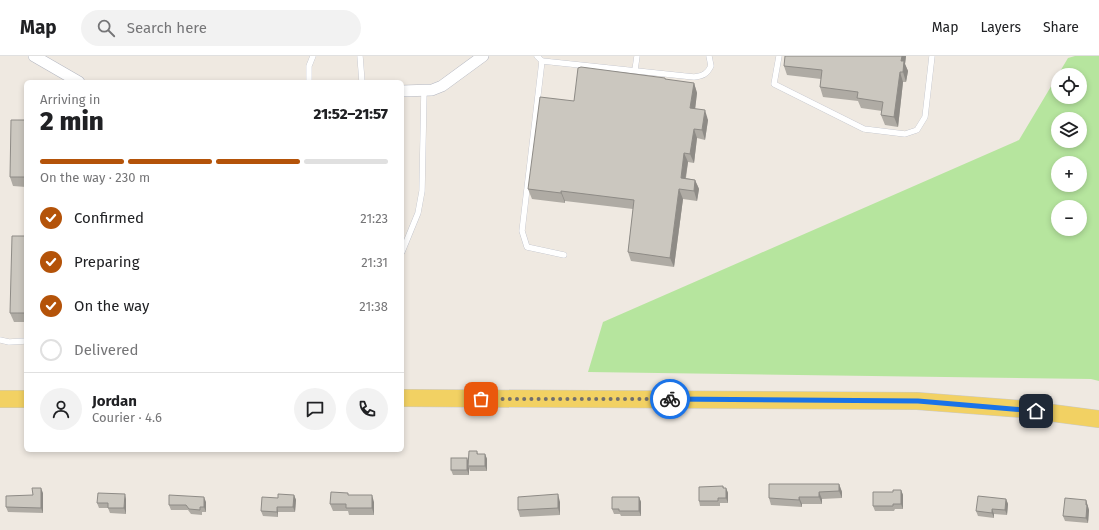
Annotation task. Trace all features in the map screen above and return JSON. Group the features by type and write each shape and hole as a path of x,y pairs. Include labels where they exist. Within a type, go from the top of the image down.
{"main road":[{"path":"0,398 24,399"},
{"path":"404,398 918,401 1014,408 1099,419"}],"street":[{"path":"34,56 76,80"},
{"path":"404,91 424,90 442,86 483,56"}],"lane":[{"path":"360,56 362,80"},
{"path":"537,56 542,62 694,77 702,76 708,72 711,66 709,56"},
{"path":"635,70 637,56"},
{"path":"779,56 774,84 864,129 905,134 917,130 925,118 932,56"},
{"path":"309,80 309,66 311,57"},
{"path":"542,62 522,231 527,247 564,255"},
{"path":"404,247 418,213 422,191 424,90"},
{"path":"0,340 24,341"}],"green space":[{"path":"1075,56 1099,56 1099,381 1091,379 588,372 603,322 1019,140 1051,86 1051,104 1087,104 1087,68 1062,68 1068,58"}],"building":[{"path":"785,56 902,56 901,61 904,61 903,72 900,72 894,117 881,115 883,102 857,98 858,92 820,87 822,70 784,66"},
{"path":"581,67 694,83 690,108 705,110 702,130 694,129 690,154 684,153 681,178 695,180 694,191 679,189 670,258 628,252 634,200 561,191 561,193 528,189 540,97 574,101 578,68"},
{"path":"11,120 24,120 24,177 10,177"},
{"path":"12,236 24,236 24,313 10,313"},
{"path":"469,451 477,451 477,454 485,454 485,466 468,466"},
{"path":"451,458 467,458 467,470 451,470"},
{"path":"769,484 839,484 839,491 819,492 819,497 799,497 799,500 769,498"},
{"path":"723,486 723,488 726,488 726,498 718,498 718,501 699,501 699,487"},
{"path":"32,488 41,488 41,508 6,507 6,496 33,495"},
{"path":"893,490 901,490 901,504 893,504 893,506 873,506 873,492 893,492"},
{"path":"331,492 348,493 348,495 372,495 372,508 346,508 346,504 330,504"},
{"path":"98,493 125,494 124,508 108,508 108,503 97,503"},
{"path":"278,494 294,495 293,507 277,507 277,512 261,511 262,497 278,498"},
{"path":"558,494 558,508 518,510 518,497"},
{"path":"169,495 204,497 204,507 200,507 200,510 189,509 186,505 169,505"},
{"path":"978,496 1006,499 1005,510 992,509 992,513 976,511"},
{"path":"612,497 639,497 639,511 619,511 619,509 612,509"},
{"path":"1065,498 1086,500 1086,518 1063,516"}],"way so far":[{"path":"481,399 670,399"}],"route":[{"path":"670,399 918,401 1036,411"}]}
